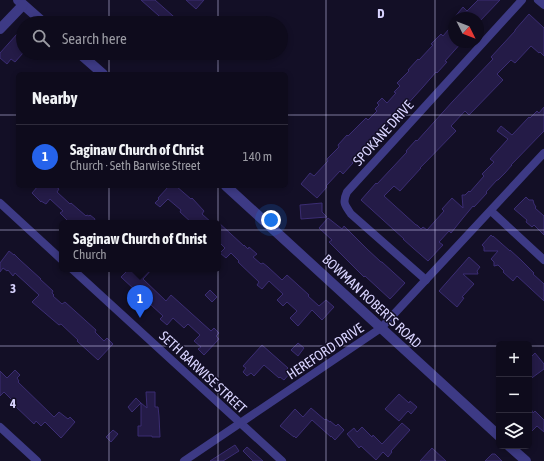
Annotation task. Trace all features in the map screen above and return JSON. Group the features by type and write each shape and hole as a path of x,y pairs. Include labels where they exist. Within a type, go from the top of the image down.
{"street":[{"name":"SPOKANE DRIVE","path":"426,280 351,214 345,206 344,199 347,192 522,0"},
{"path":"538,0 544,5"},
{"path":"0,29 20,2 36,16"},
{"path":"87,60 101,72"},
{"name":"HEREFORD DRIVE","path":"184,461 381,328 544,153"},
{"name":"BOWMAN ROBERTS ROAD","path":"228,188 496,433"},
{"path":"0,203 59,257"},
{"path":"491,211 544,260"},
{"name":"SETH BARWISE STREET","path":"75,272 282,461"},
{"path":"0,427 37,461"},
{"path":"513,449 526,461"}],"building":[{"path":"141,0 155,0 173,16 159,16"},
{"path":"186,0 204,0 196,9"},
{"path":"478,0 500,0 484,17 484,12 459,12 463,7 467,11"},
{"path":"529,14 544,28 544,56 531,46 515,63 511,60 497,74 503,80 469,115 465,111 451,126 456,131 400,191 394,186 384,196 421,229 423,227 427,230 444,211 442,209 452,198 463,208 462,195 465,195 469,191 470,192 484,176 482,174 494,162 490,159 508,139 497,131 501,126 512,135 529,117 530,118 537,111 539,113 544,107 544,131 497,180 474,207 473,206 451,233 449,231 439,242 443,245 428,261 361,200 493,59 491,57"},
{"path":"448,30 448,48 457,48 445,61 447,62 352,162 353,163 343,174 340,171 317,198 301,184 310,173 314,176 328,161 327,159 339,147 338,145 347,135 348,136 366,118 368,120 377,111 375,109 379,105 377,103 382,98 387,103 400,86 397,83 418,59 419,60 433,45 431,44 441,34 443,36"},
{"path":"16,35 17,60 15,62 11,59 7,64 0,58 0,53"},
{"path":"36,188 58,188 59,189 57,192 70,204 71,203 86,216 90,215 95,219 67,220 60,213 63,211 50,199 46,204 41,202 32,193"},
{"path":"167,188 178,188 191,199 192,198 204,211 202,214 209,220 189,220 180,212 181,210 168,199 160,207 155,203 159,199 158,198"},
{"path":"526,197 529,200 533,200 536,207 535,208 544,216 544,235 534,225 532,227 526,222 527,220 514,209"},
{"path":"322,203 322,212 327,217 301,219 300,205"},
{"path":"328,218 342,229 344,226 405,283 390,299 365,276 364,277 329,242 332,240 319,228"},
{"path":"221,225 244,246 248,249 249,247 257,254 253,257 261,264 263,263 282,280 287,275 319,306 326,300 334,307 322,320 312,310 298,326 290,318 297,311 287,302 283,306 277,300 283,294 269,281 262,289 257,285 259,282 238,262 239,261 231,253 226,258 221,254 225,248 221,244"},
{"path":"491,235 521,260 544,284 544,301 517,276 513,281 498,265 494,266 494,262 491,259 498,251 484,251 484,247 482,245"},
{"path":"9,251 53,291 53,296 62,304 65,302 96,330 95,332 104,341 107,338 113,344 98,360 61,324 59,325 32,302 39,295 15,273 13,276 8,270 7,271 3,268 0,272 0,263"},
{"path":"469,257 480,267 477,271 478,274 463,274 474,284 462,297 464,298 457,307 439,291"},
{"path":"126,272 149,272 143,279 166,301 171,295 211,331 214,328 219,333 216,336 219,339 204,355 198,349 201,347 194,341 200,335 188,324 184,328 173,318 167,325 160,319 163,316 150,304 140,298 136,302 130,297 136,291 121,277"},
{"path":"210,290 217,297 212,302 205,295"},
{"path":"298,343 304,348 298,356 291,350"},
{"path":"262,345 288,368 286,370 290,373 284,380 280,377 279,378 264,365 254,376 251,373 247,376 243,372 246,368 243,366"},
{"path":"535,353 544,364 544,369 532,378 532,377 532,356"},
{"path":"15,370 20,375 17,378 19,381 18,382 54,417 59,412 68,419 70,417 75,422 61,438 45,422 41,426 36,421 34,424 13,404 15,403 4,392 0,396 0,371 7,378"},
{"path":"146,392 155,392 155,407 158,407 160,437 138,436 138,426 141,426 141,403 147,408"},
{"path":"399,394 409,403 410,401 417,407 411,414 408,411 399,421 385,409"},
{"path":"136,398 141,403 132,412 128,407"},
{"path":"311,408 325,420 330,421 336,426 338,424 344,430 335,440 312,420 296,438 280,426 295,409 303,417"},
{"path":"532,411 533,413 535,411 544,420 544,432 537,426 532,431"},
{"path":"402,423 410,430 391,451 392,452 388,457 383,452 376,460 361,446 359,448 347,434 354,428 357,432 362,427 382,444"},
{"path":"113,430 118,434 111,442 106,437"},
{"path":"235,445 239,451 223,461 210,461"},
{"path":"247,447 263,461 253,461 243,451"},
{"path":"432,448 446,461 420,461"},
{"path":"492,454 495,454 502,461 485,461"}],"place":[{"name":"Saginaw Church of Christ","path":"140,318"}]}
